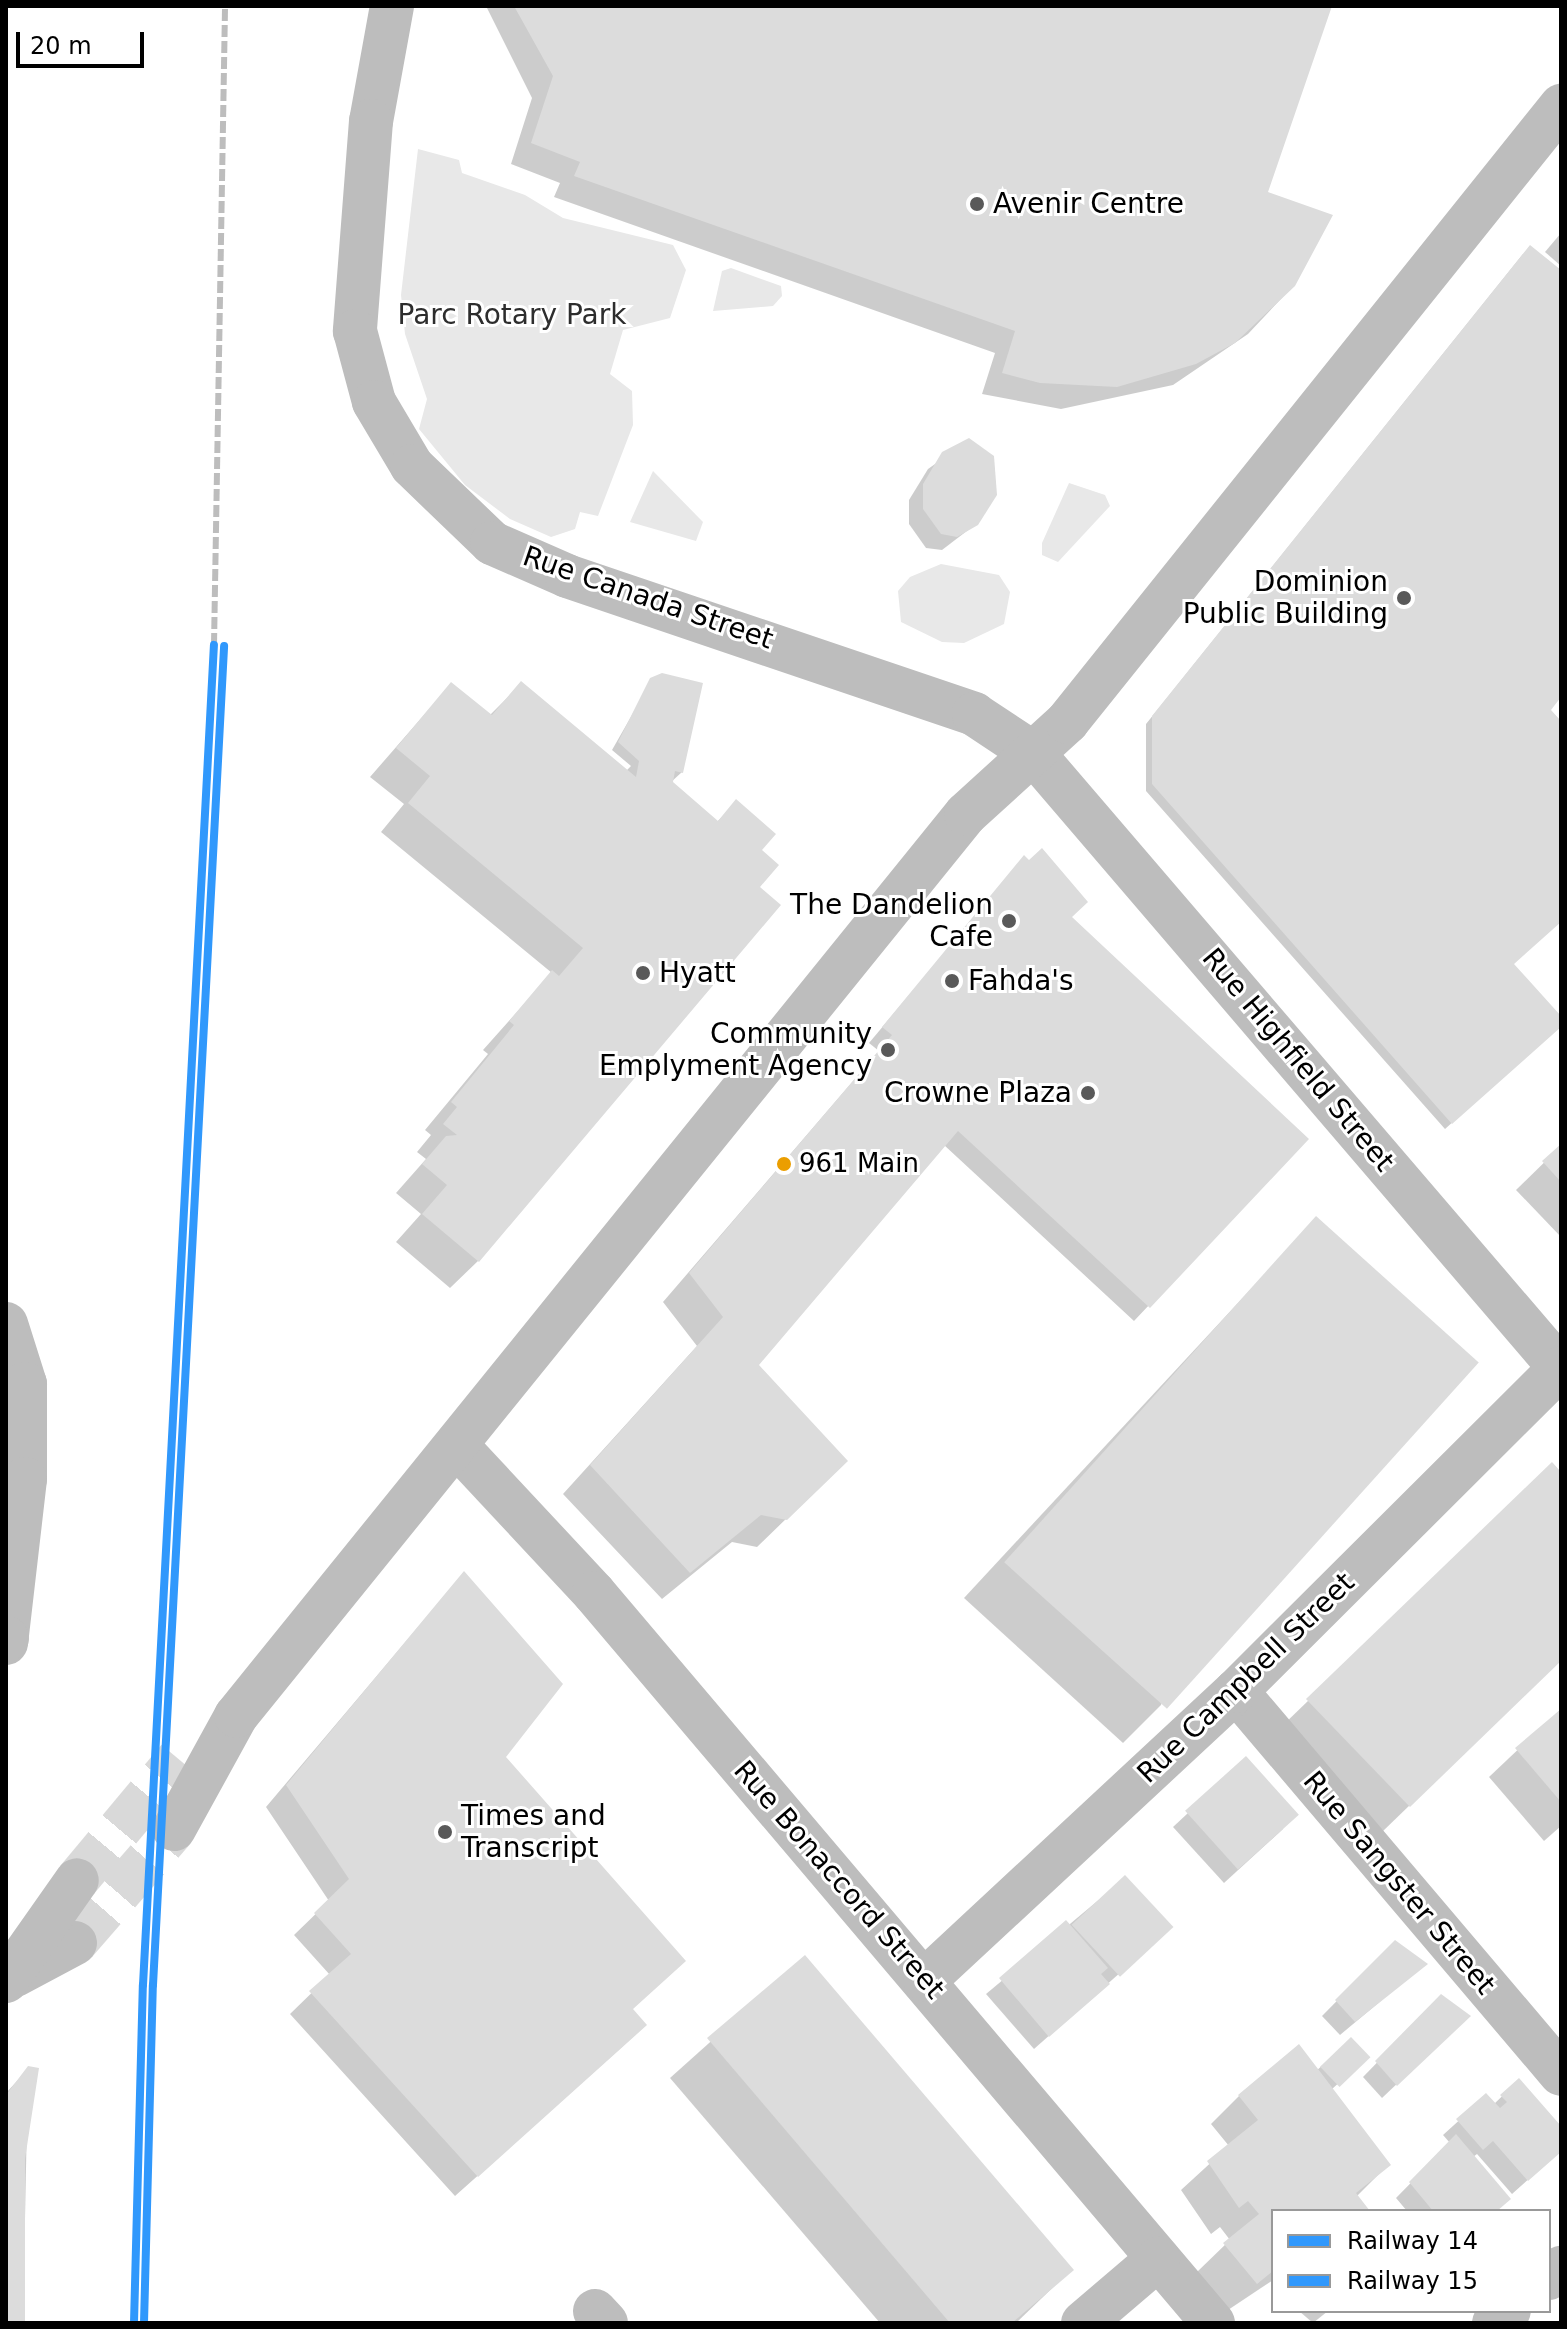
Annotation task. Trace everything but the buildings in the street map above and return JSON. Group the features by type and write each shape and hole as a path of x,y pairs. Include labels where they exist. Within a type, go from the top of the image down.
{"street":[{"name":"Rue Canada Street","path":"392,6 371,121 355,331 374,402 412,466 492,543 567,576 974,714 1033,753"},
{"path":"174,1829 236,1716 966,814 1067,722 1561,106"},
{"name":"Rue Highfield Street","path":"1033,753 1560,1369"},
{"path":"6,1324 25,1384 25,1463 6,1640"},
{"name":"Rue Campbell Street","path":"925,1980 1236,1691 1560,1369"},
{"name":"Rue Bonaccord Street","path":"457,1446 594,1593 1213,2323"},
{"name":"Rue Sangster Street","path":"1236,1691 1561,2074"},
{"path":"178,1759 236,1716"},
{"path":"7,1978 77,1880"},
{"path":"7,1978 75,1943"},
{"path":"1083,2323 1158,2259"}],"green space":[{"name":"Parc Rotary Park","path":"418,149 459,160 462,173 525,195 563,218 673,245 686,270 670,318 623,330 610,374 632,391 633,425 598,516 580,512 575,529 551,537 510,519 465,485 419,429 427,399 405,334 401,295"},
{"path":"731,268 781,286 782,296 773,306 713,311 722,271"},
{"path":"653,471 703,522 696,541 630,522"},
{"path":"1069,483 1105,495 1110,506 1058,562 1042,555 1042,543"},
{"path":"941,564 999,575 1010,592 1004,624 964,643 942,642 901,622 898,591 910,577"}],"tunnel":[{"path":"77,1880 178,1759"},
{"path":"75,1943 174,1829"}],"railway":[{"path":"214,645 225,6"}],"rail line":[{"name":"14","path":"134,2323 143,1985 214,645"},
{"name":"15","path":"144,2323 153,1985 224,646"}],"place":[{"name":"Avenir Centre","path":"977,204"},
{"name":"Dominion Public Building","path":"1404,598"},
{"name":"The Dandelion Cafe","path":"1009,921"},
{"name":"Hyatt","path":"643,973"},
{"name":"Fahda's","path":"952,981"},
{"name":"Community Emplyment Agency","path":"888,1050"},
{"name":"Crowne Plaza","path":"1088,1093"},
{"name":"961 Main","path":"784,1164"},
{"name":"Times and Transcript","path":"445,1832"}]}
